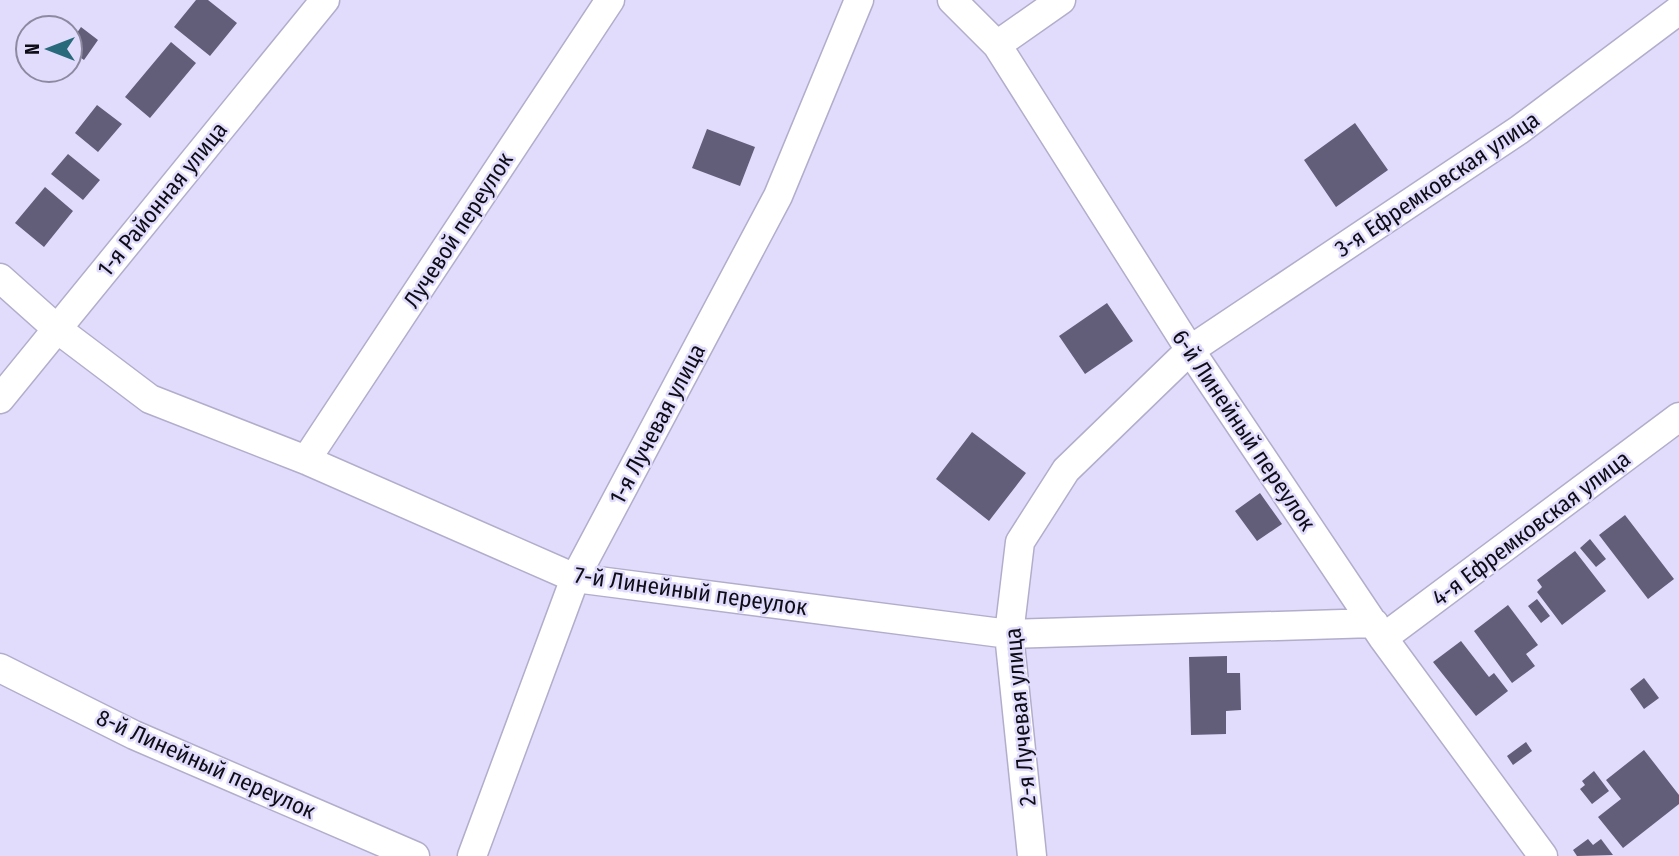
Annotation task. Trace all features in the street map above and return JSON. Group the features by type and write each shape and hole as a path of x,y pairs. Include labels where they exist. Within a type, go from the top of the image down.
{"street":[{"name":"1-я Районная улица","path":"0,399 325,0"},
{"name":"Лучевой переулок","path":"306,460 610,0"},
{"name":"1-я Лучевая улица","path":"472,856 575,578 778,196 859,0"},
{"name":"6-й Линейный переулок","path":"952,0 997,45 1190,350 1378,630 1543,856"},
{"path":"997,45 1061,0"},
{"name":"3-я Ефремковская улица","path":"1190,350 1519,130 1679,10"},
{"name":"7-й Линейный переулок","path":"0,278 56,328 150,399 306,460 575,578 1009,634 1378,630"},
{"name":"2-я Лучевая улица","path":"1032,856 1009,634 1020,542 1066,470 1190,350"},
{"name":"4-я Ефремковская улица","path":"1378,630 1679,417"},
{"name":"8-й Линейный переулок","path":"0,668 134,735 415,856"}],"building":[{"path":"196,0 208,0 237,23 210,56 174,27"},
{"path":"84,29 98,40 84,60"},
{"path":"171,42 196,63 150,118 125,97"},
{"path":"97,105 122,124 98,152 75,133"},
{"path":"1355,123 1388,170 1336,207 1304,160"},
{"path":"707,129 755,147 740,186 692,168"},
{"path":"68,154 100,180 83,200 51,174"},
{"path":"45,187 73,211 44,247 15,223"},
{"path":"1107,303 1133,341 1085,374 1059,336"},
{"path":"972,432 1026,473 989,521 936,479"},
{"path":"1260,493 1282,524 1257,541 1235,511"},
{"path":"1625,515 1674,579 1648,599 1599,535"},
{"path":"1590,539 1606,559 1596,567 1580,548"},
{"path":"1575,551 1606,591 1562,625 1537,592 1542,587 1537,580"},
{"path":"1537,599 1550,616 1541,623 1528,606"},
{"path":"1508,605 1538,645 1526,654 1535,666 1512,683 1474,631"},
{"path":"1461,641 1489,677 1494,673 1508,691 1476,716 1433,662"},
{"path":"1227,656 1227,673 1240,673 1241,710 1226,711 1226,734 1191,735 1189,657"},
{"path":"1644,678 1659,698 1644,709 1630,689"},
{"path":"1526,742 1532,751 1513,765 1507,756"},
{"path":"1644,750 1679,795 1679,804 1623,848 1598,817 1621,799 1606,780"},
{"path":"1594,771 1609,791 1592,804 1580,789 1585,785 1582,781"},
{"path":"1588,839 1593,845 1601,839 1613,855 1577,856 1573,850"}]}
